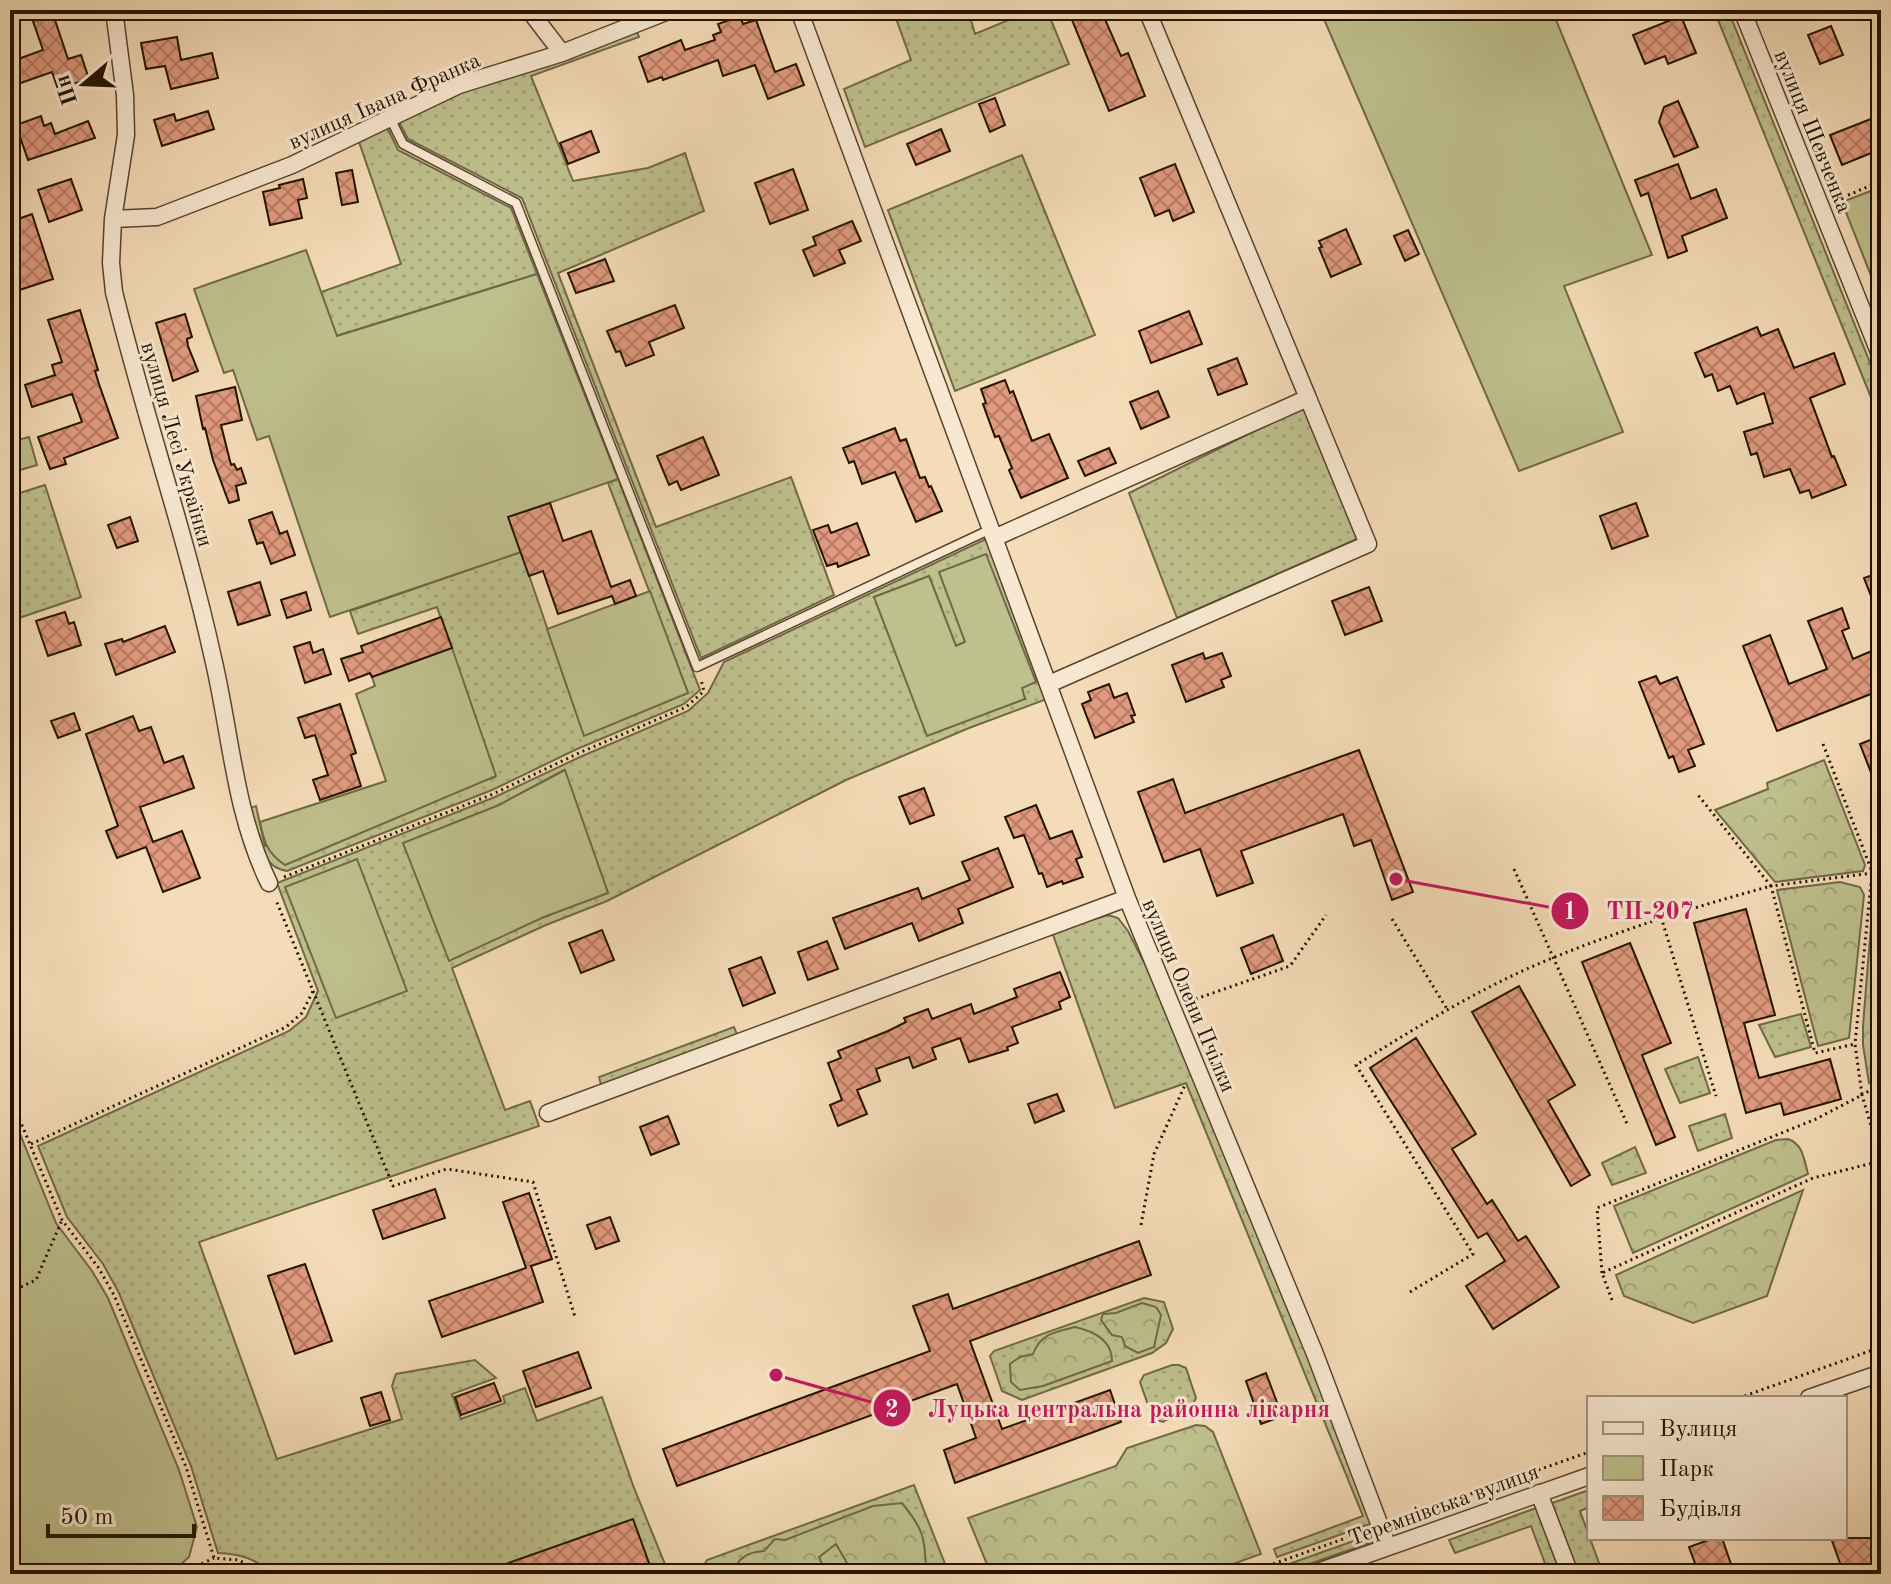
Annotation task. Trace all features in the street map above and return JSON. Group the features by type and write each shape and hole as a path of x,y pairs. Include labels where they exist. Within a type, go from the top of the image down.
{"street":[{"name":"вулиця Лесі Українки","path":"114,10 125,95 126,135 113,219 111,263 114,292 214,659 236,789 254,852 269,883"},
{"path":"529,10 562,53"},
{"name":"вулиця Івана Франка","path":"113,219 157,217 292,165 459,85 562,53 671,10"},
{"path":"799,10 1127,898"},
{"path":"1049,684 1368,544 1147,10"},
{"name":"вулиця Шевченка","path":"1742,10 1881,357"},
{"path":"992,533 1308,398"},
{"name":"вулиця Олени Пчілки","path":"548,1113 1127,898 1315,1354 1388,1547"},
{"path":"1815,1396 1881,1373"},
{"name":"Теремнівська вулиця","path":"1312,1574 1587,1477"},
{"path":"1539,1493 1570,1574"}],"lane":[{"path":"390,118 403,144 516,203 697,667 992,533"}],"path":[{"path":"1821,207 1881,181"},
{"path":"575,1317 533,1182 447,1169 393,1186 269,883 493,794 686,707 704,691 697,667"},
{"path":"1823,744 1881,895"},
{"path":"1698,795 1771,886 1815,1053 1855,1044"},
{"path":"1514,869 1628,1126"},
{"path":"1410,1292 1473,1254 1356,1065 1447,1009 1553,957 1661,917 1771,886 1872,873"},
{"path":"1602,1273 1813,1178 1881,1160 1862,1095 1855,1044 1872,873"},
{"path":"1173,1007 1290,966 1326,915"},
{"path":"1661,917 1716,1096"},
{"path":"1392,919 1447,1009"},
{"path":"31,1144 286,1027 302,1013 313,991"},
{"path":"1141,1225 1154,1154 1182,1097 1186,1082"},
{"path":"1612,1300 1602,1273 1597,1208 1816,1119 1881,1084"},
{"path":"10,1097 62,1220 98,1267 114,1295 186,1467 214,1558"},
{"path":"10,1292 36,1280 62,1220"},
{"path":"1745,1396 1881,1347"},
{"path":"1245,1574 1587,1453"},
{"path":"180,1574 214,1558 239,1560 264,1574"}],"green space":[{"path":"893,10 968,10 975,34 1033,10 1047,10 1069,64 865,147 844,89 911,60"},
{"path":"1320,10 1552,10 1652,255 1564,286 1623,432 1519,471"},
{"path":"1714,10 1728,10 1881,390 1881,422"},
{"path":"637,32 639,37 531,76 573,181 648,168 685,153 704,211 558,273 656,527 791,477 834,595 701,658 522,198 408,139 398,120 461,90"},
{"path":"386,125 398,150 511,208 537,274 336,336 321,292 401,264 358,139"},
{"path":"1022,155 1095,335 955,391 888,210"},
{"path":"1881,187 1881,301 1842,202"},
{"path":"306,250 337,336 537,274 618,479 509,517 521,552 330,617 269,436 257,440 233,370 224,373 194,289"},
{"path":"1303,407 1357,539 1177,618 1129,493"},
{"path":"29,437 37,465 10,473 10,442"},
{"path":"618,479 700,690 684,704 577,749 492,790 287,871 270,863 260,848 248,809 256,806 265,846 495,777 437,607 358,634 350,611 521,552 584,735 688,693 608,483"},
{"path":"45,485 81,597 10,621 10,496"},
{"path":"986,539 1047,699 846,780 607,901 452,968 505,1110 530,1101 539,1126 199,1242 277,1459 402,1419 392,1386 396,1374 475,1360 496,1378 452,1394 461,1419 505,1403 503,1396 525,1388 537,1421 602,1397 669,1574 272,1574 247,1558 218,1553 191,1466 119,1293 103,1264 67,1217 38,1146 289,1031 306,1017 318,991 277,883 495,797 688,711 708,693 724,662","holes":["929,576 956,646 965,642 1021,688 1025,698 874,597","564,770 608,893 544,917 499,805"]},
{"path":"986,554 1036,682 1022,688 1025,699 927,736 874,597 929,576 956,646 965,642 939,572"},
{"path":"650,591 688,693 584,736 547,629"},
{"path":"452,648 496,776 285,865 279,861 267,846 260,822 386,781 356,694 375,686 372,677"},
{"path":"1824,760 1865,865 1863,871 1775,882 1715,810 1768,789 1767,783"},
{"path":"565,770 608,893 544,917 449,961 403,843 499,805"},
{"path":"357,859 407,991 336,1018 285,887"},
{"path":"1840,882 1860,887 1864,895 1849,1038 1818,1046 1777,890"},
{"path":"1874,887 1881,906 1881,1075 1869,1083 1863,1026"},
{"path":"1108,915 1118,918 1128,931 1159,992 1310,1356 1373,1523 1277,1557 1274,1549 1363,1516 1186,1083 1115,1108 1052,932"},
{"path":"1801,1014 1811,1047 1775,1057 1759,1025"},
{"path":"734,1027 738,1037 602,1088 599,1077"},
{"path":"1698,1057 1710,1093 1680,1103 1665,1069"},
{"path":"10,1109 56,1223 108,1298 179,1470 197,1527 189,1557 164,1574 10,1574"},
{"path":"1725,1114 1732,1138 1698,1151 1689,1126"},
{"path":"1788,1139 1800,1148 1808,1174 1633,1253 1614,1206 1776,1140"},
{"path":"1635,1147 1646,1173 1612,1185 1602,1163"},
{"path":"1803,1190 1767,1296 1693,1323 1624,1296 1616,1275"},
{"path":"1144,1298 1164,1302 1173,1329 1166,1343 1152,1353 1022,1400 1002,1391 990,1356 994,1351"},
{"path":"1142,1303 1156,1307 1161,1315 1154,1347 1138,1353 1125,1346 1122,1337 1112,1335 1101,1320 1103,1314 1116,1313"},
{"path":"1075,1327 1105,1342 1112,1361 1043,1386 1020,1390 1011,1382 1010,1364 1020,1357 1033,1354 1040,1342 1050,1334"},
{"path":"1172,1365 1186,1368 1196,1398 1193,1404 1163,1422 1153,1419 1140,1382 1144,1375"},
{"path":"1196,1425 1205,1426 1213,1432 1261,1554 1205,1574 991,1574 968,1518 1116,1466 1127,1448"},
{"path":"914,1485 949,1574 699,1574 707,1560"},
{"path":"1587,1491 1587,1508 1580,1511 1587,1540 1591,1540 1603,1574 1578,1574 1552,1503"},
{"path":"902,1503 922,1534 926,1569 919,1572 907,1573 876,1566 871,1573 851,1570 836,1544 819,1557 826,1574 732,1574 744,1557 764,1551 775,1539 785,1540 873,1506"},
{"path":"1536,1508 1561,1574 1549,1574 1531,1526 1455,1553 1449,1540"},
{"path":"1373,1534 1375,1541 1289,1571 1286,1565"}],"building":[{"path":"1068,10 1101,10 1121,56 1128,53 1145,96 1109,111"},
{"path":"53,14 68,59 81,55 89,79 58,89 52,72 15,85 13,79 10,80 10,62 43,50 33,21"},
{"path":"740,16 743,24 756,20 775,72 796,64 804,85 768,99 755,65 723,76 718,60 663,80 662,77 648,82 639,57 681,40 685,50 715,40 713,35 721,32 718,24"},
{"path":"1681,16 1696,53 1668,64 1665,56 1645,64 1633,35"},
{"path":"1831,26 1843,55 1820,64 1808,35"},
{"path":"177,37 181,60 212,53 218,78 171,89 165,66 146,69 141,43"},
{"path":"995,98 1005,125 990,132 979,104"},
{"path":"1678,101 1698,147 1674,157 1659,122 1664,107"},
{"path":"208,111 214,129 162,146 154,120 174,114 176,121"},
{"path":"1881,115 1881,149 1842,165 1830,135"},
{"path":"41,116 44,126 51,123 55,134 88,121 95,138 28,160 16,125"},
{"path":"941,129 950,151 916,165 907,144"},
{"path":"591,131 599,152 568,164 560,143"},
{"path":"1175,164 1194,212 1173,221 1169,210 1155,216 1140,178"},
{"path":"1678,164 1691,199 1716,189 1727,218 1682,236 1687,251 1668,258 1648,193 1641,196 1635,180"},
{"path":"793,169 808,210 770,224 755,183"},
{"path":"352,170 358,202 342,205 336,173"},
{"path":"71,179 82,210 49,222 38,190"},
{"path":"303,179 307,198 298,200 302,218 270,225 263,192"},
{"path":"32,214 53,279 10,293 10,259 19,256 10,222"},
{"path":"852,221 861,241 839,250 845,263 814,276 803,250 816,245 813,237"},
{"path":"1346,229 1361,264 1331,277 1319,241"},
{"path":"1408,230 1419,254 1405,261 1394,236"},
{"path":"605,259 614,281 576,293 568,273"},
{"path":"675,305 684,328 649,342 654,355 626,366 607,331"},
{"path":"80,310 98,370 95,371 118,438 64,458 66,464 50,469 38,437 82,422 72,394 32,407 25,385 55,375 52,365 62,362 48,320"},
{"path":"1189,311 1202,344 1151,363 1139,331"},
{"path":"185,314 192,337 187,339 188,346 198,371 173,381 156,323"},
{"path":"1757,327 1761,336 1778,329 1794,368 1834,353 1845,384 1810,398 1846,485 1812,498 1809,490 1800,493 1790,469 1764,477 1757,453 1751,455 1744,432 1773,423 1764,393 1737,404 1730,386 1718,391 1712,374 1705,377 1695,353"},
{"path":"1237,358 1247,384 1218,395 1208,369"},
{"path":"1005,380 1010,393 1013,391 1032,441 1049,434 1068,478 1021,498 1009,470 1012,468 999,436 995,437 983,404 986,403 981,389"},
{"path":"235,387 242,420 221,425 231,465 234,464 237,470 241,468 246,483 236,486 239,500 229,503 203,429 196,396"},
{"path":"1158,391 1169,417 1141,429 1130,402"},
{"path":"895,428 900,441 906,439 920,478 925,477 931,486 942,511 916,522 895,472 862,484 854,461 849,463 843,448"},
{"path":"703,437 719,475 681,490 677,481 669,485 657,456"},
{"path":"1109,448 1116,463 1085,476 1078,461"},
{"path":"550,503 563,541 591,531 611,587 630,580 636,596 615,604 612,596 558,614 543,571 529,576 508,517"},
{"path":"1636,503 1648,536 1612,549 1600,516"},
{"path":"272,512 280,534 287,531 295,555 271,564 263,542 257,544 249,520"},
{"path":"130,517 138,541 117,548 108,525"},
{"path":"857,523 869,555 838,567 837,563 827,566 813,530 828,525 831,533"},
{"path":"1881,572 1881,619 1880,619 1864,578"},
{"path":"260,582 270,615 238,625 228,592"},
{"path":"1369,587 1382,621 1345,635 1332,601"},
{"path":"306,592 311,610 287,618 281,600"},
{"path":"1842,608 1849,628 1842,631 1853,659 1881,647 1881,690 1777,731 1743,646 1770,635 1789,684 1827,669 1808,621"},
{"path":"65,612 69,624 74,622 81,645 48,656 36,621"},
{"path":"441,617 452,648 372,677 370,673 349,681 341,659 363,652 361,646"},
{"path":"165,626 175,652 116,675 105,644 122,639 123,642"},
{"path":"310,642 313,653 323,649 331,674 305,683 294,647"},
{"path":"1203,653 1205,659 1222,653 1231,676 1221,680 1224,687 1186,702 1172,665"},
{"path":"1656,676 1660,684 1677,677 1704,744 1688,750 1695,766 1679,772 1673,756 1669,758 1639,682"},
{"path":"1109,684 1114,698 1127,693 1135,715 1131,716 1134,722 1095,738 1082,704 1091,700 1088,692"},
{"path":"340,704 356,753 351,755 361,786 320,800 313,780 328,775 315,735 305,738 298,718"},
{"path":"74,713 80,730 58,738 51,721"},
{"path":"133,716 139,731 151,727 164,763 183,756 194,788 140,807 153,842 182,831 200,878 163,892 146,847 117,858 106,831 118,826 86,734"},
{"path":"1875,738 1881,753 1880,796 1860,744"},
{"path":"1359,750 1413,892 1392,900 1371,840 1354,846 1343,814 1241,851 1253,883 1217,896 1200,849 1164,862 1138,792 1173,779 1185,813"},
{"path":"924,788 934,815 910,824 899,797"},
{"path":"1036,805 1050,839 1072,831 1082,857 1076,859 1083,877 1047,887 1024,835 1014,838 1005,817"},
{"path":"998,848 1013,887 958,909 963,923 919,941 912,923 845,949 833,918 918,888 922,899 970,880 962,862"},
{"path":"1746,909 1775,1015 1744,1023 1759,1078 1830,1059 1841,1099 1784,1115 1781,1103 1746,1113 1694,923"},
{"path":"602,930 614,960 581,973 569,943"},
{"path":"1273,935 1283,961 1251,974 1241,948"},
{"path":"827,941 838,969 808,980 798,952"},
{"path":"1630,943 1671,1043 1642,1055 1675,1137 1656,1145 1582,962"},
{"path":"761,957 775,993 743,1006 729,969"},
{"path":"1060,972 1070,997 1059,1002 1061,1009 1012,1027 1018,1043 1007,1047 1008,1050 969,1062 960,1038 932,1048 936,1059 913,1068 909,1057 876,1069 880,1081 857,1090 867,1114 838,1126 830,1105 842,1100 828,1063 841,1058 838,1051 888,1031 906,1022 904,1018 928,1009 932,1019 971,1004 974,1014 1017,997 1014,989"},
{"path":"1519,986 1575,1085 1548,1101 1590,1175 1571,1186 1472,1012"},
{"path":"1416,1038 1476,1134 1452,1149 1487,1204 1492,1200 1518,1241 1526,1236 1559,1287 1493,1329 1466,1286 1505,1261 1487,1233 1478,1238 1370,1068"},
{"path":"1057,1094 1064,1111 1035,1123 1028,1104"},
{"path":"668,1116 679,1144 651,1155 640,1127"},
{"path":"435,1189 445,1218 383,1239 373,1210"},
{"path":"529,1193 552,1259 531,1266 543,1302 442,1337 429,1301 526,1268 503,1202"},
{"path":"610,1217 619,1241 596,1249 587,1225"},
{"path":"1139,1241 1151,1275 970,1341 1002,1429 1110,1390 1121,1422 955,1483 944,1450 976,1438 957,1384 677,1486 663,1449 930,1351 913,1306 948,1294 953,1309"},
{"path":"305,1264 332,1341 295,1354 268,1276"},
{"path":"578,1352 591,1388 536,1407 523,1371"},
{"path":"1266,1373 1282,1416 1261,1424 1246,1381"},
{"path":"494,1383 501,1401 461,1415 455,1397"},
{"path":"381,1392 390,1420 370,1426 361,1398"},
{"path":"633,1519 653,1574 483,1572"},
{"path":"1881,1538 1881,1563 1844,1574 1832,1540"},
{"path":"1708,1540 1723,1540 1731,1564 1699,1574 1689,1547"}],"place":[{"name":"ТП-207","path":"1396,879"},
{"name":"Луцька центральна районна лікарня","path":"776,1375"}]}
